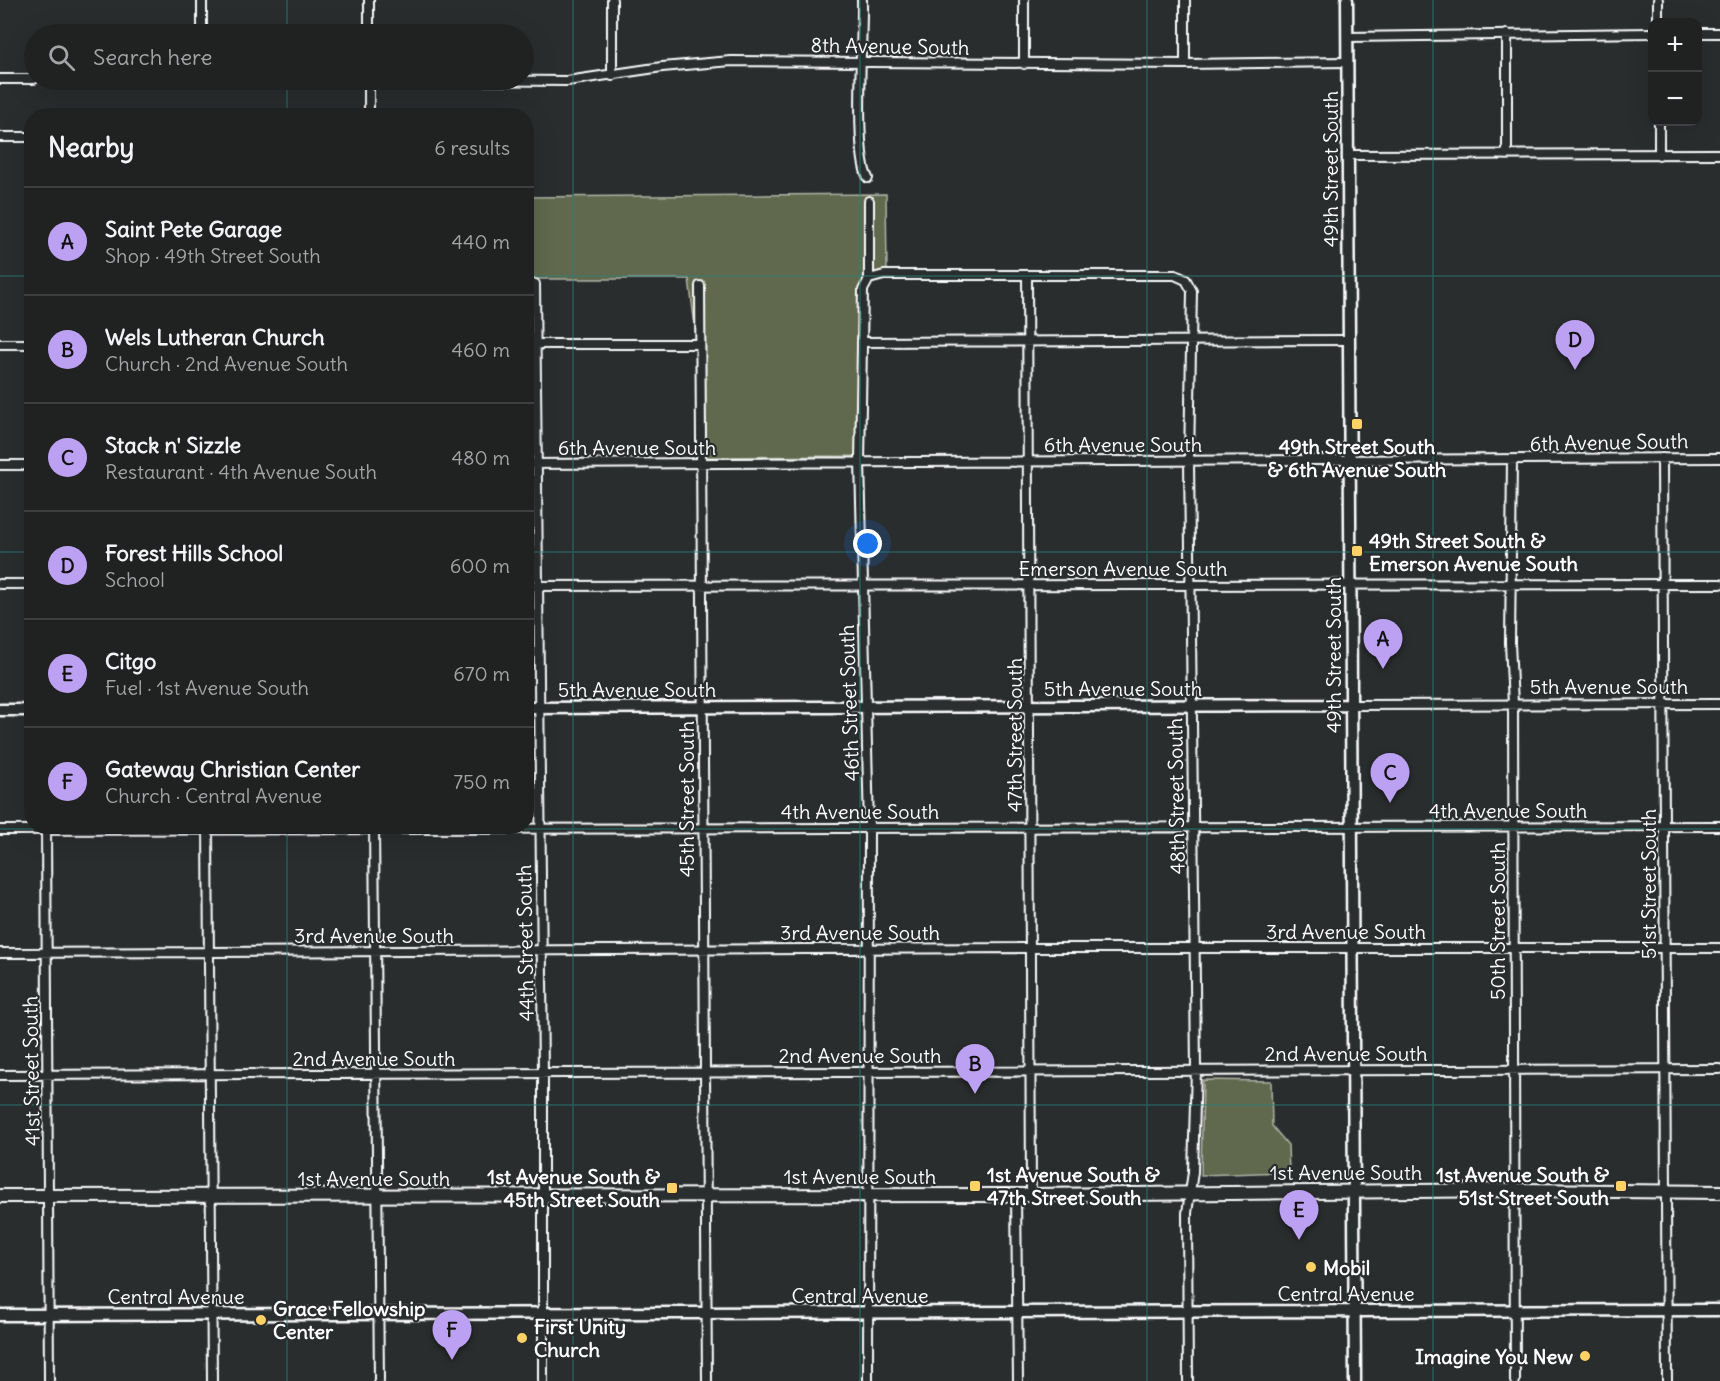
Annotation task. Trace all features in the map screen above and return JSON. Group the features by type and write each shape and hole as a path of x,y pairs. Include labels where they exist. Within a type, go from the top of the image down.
{"main road":[{"name":"49th Street South","path":"1347,0 1355,1381"},
{"name":"5th Avenue South","path":"534,708 1351,705"},
{"path":"0,710 24,710"},
{"name":"1st Avenue South","path":"0,1196 209,1198 868,1196 1515,1190 1720,1192"},
{"name":"Central Avenue","path":"0,1315 1720,1310"}],"street":[{"path":"202,0 202,24"},
{"path":"369,0 369,24"},
{"path":"612,0 612,76"},
{"path":"862,0 863,164 868,178"},
{"path":"1024,0 1024,64"},
{"path":"1185,0 1185,64"},
{"path":"1658,0 1658,18"},
{"path":"1348,37 1648,33"},
{"path":"1702,33 1720,33"},
{"path":"1507,34 1508,155"},
{"name":"8th Avenue South","path":"534,81 567,81 662,67 731,61 1024,64 1348,62"},
{"path":"0,79 24,79"},
{"path":"369,90 369,108"},
{"path":"1659,126 1659,154"},
{"path":"0,137 24,137"},
{"path":"1348,155 1720,154"},
{"name":"46th Street South","path":"868,1381 869,828 860,461 863,290 869,279 869,201"},
{"path":"869,279 884,275 1027,275"},
{"name":"48th Street South","path":"1027,275 1175,275 1186,280 1192,291 1189,341 1189,461 1196,1069 1191,1193 1187,1213 1188,1381"},
{"name":"47th Street South","path":"1027,275 1032,948 1031,1195"},
{"name":"44th Street South","path":"534,299 535,284"},
{"name":"45th Street South","path":"700,286 707,1381"},
{"path":"863,342 1349,340"},
{"path":"534,344 700,344"},
{"path":"0,345 24,345"},
{"name":"44th Street South","path":"534,404 537,464 541,829 543,1381"},
{"name":"51st Street South","path":"1662,458 1666,1381"},
{"name":"6th Avenue South","path":"537,464 1720,458"},
{"name":"50th Street South","path":"1512,460 1510,583 1514,826 1515,1381"},
{"path":"0,465 24,465"},
{"path":"0,584 24,584"},
{"name":"Emerson Avenue South","path":"534,586 1720,584"},
{"name":"5th Avenue South","path":"1351,705 1720,704"},
{"name":"4th Avenue South","path":"534,829 1720,826"},
{"name":"4th Avenue South","path":"0,830 24,829"},
{"name":"41st Street South","path":"46,834 49,1381"},
{"path":"208,834 212,1381"},
{"path":"374,834 373,951 379,1381"},
{"name":"3rd Avenue South","path":"0,953 1032,948 1720,948"},
{"name":"2nd Avenue South","path":"0,1075 210,1073 543,1075 1196,1069 1720,1069"},
{"path":"1016,1195 1018,1381"}],"green space":[{"path":"886,194 887,270 873,273 873,197 865,197 865,275 859,290 856,456 706,457 704,281 696,282 696,334 689,279 534,279 534,197"},
{"path":"1203,1080 1271,1081 1272,1126 1288,1145 1289,1172 1201,1175"}],"place":[{"name":"Forest Hills School","path":"1575,370"},
{"name":"49th Street South & 6th Avenue South","path":"1357,424"},
{"name":"49th Street South & Emerson Avenue South","path":"1357,551"},
{"name":"Saint Pete Garage","path":"1383,669"},
{"name":"Stack n' Sizzle","path":"1390,803"},
{"name":"Wels Lutheran Church","path":"975,1094"},
{"name":"1st Avenue South & 47th Street South","path":"975,1186"},
{"name":"1st Avenue South & 51st Street South","path":"1621,1186"},
{"name":"1st Avenue South & 45th Street South","path":"672,1188"},
{"name":"Citgo","path":"1299,1240"},
{"name":"Mobil","path":"1311,1267"},
{"name":"Grace Fellowship Center","path":"261,1320"},
{"name":"First Unity Church","path":"522,1338"},
{"name":"Imagine You New","path":"1585,1356"},
{"name":"Gateway Christian Center","path":"452,1360"}]}
